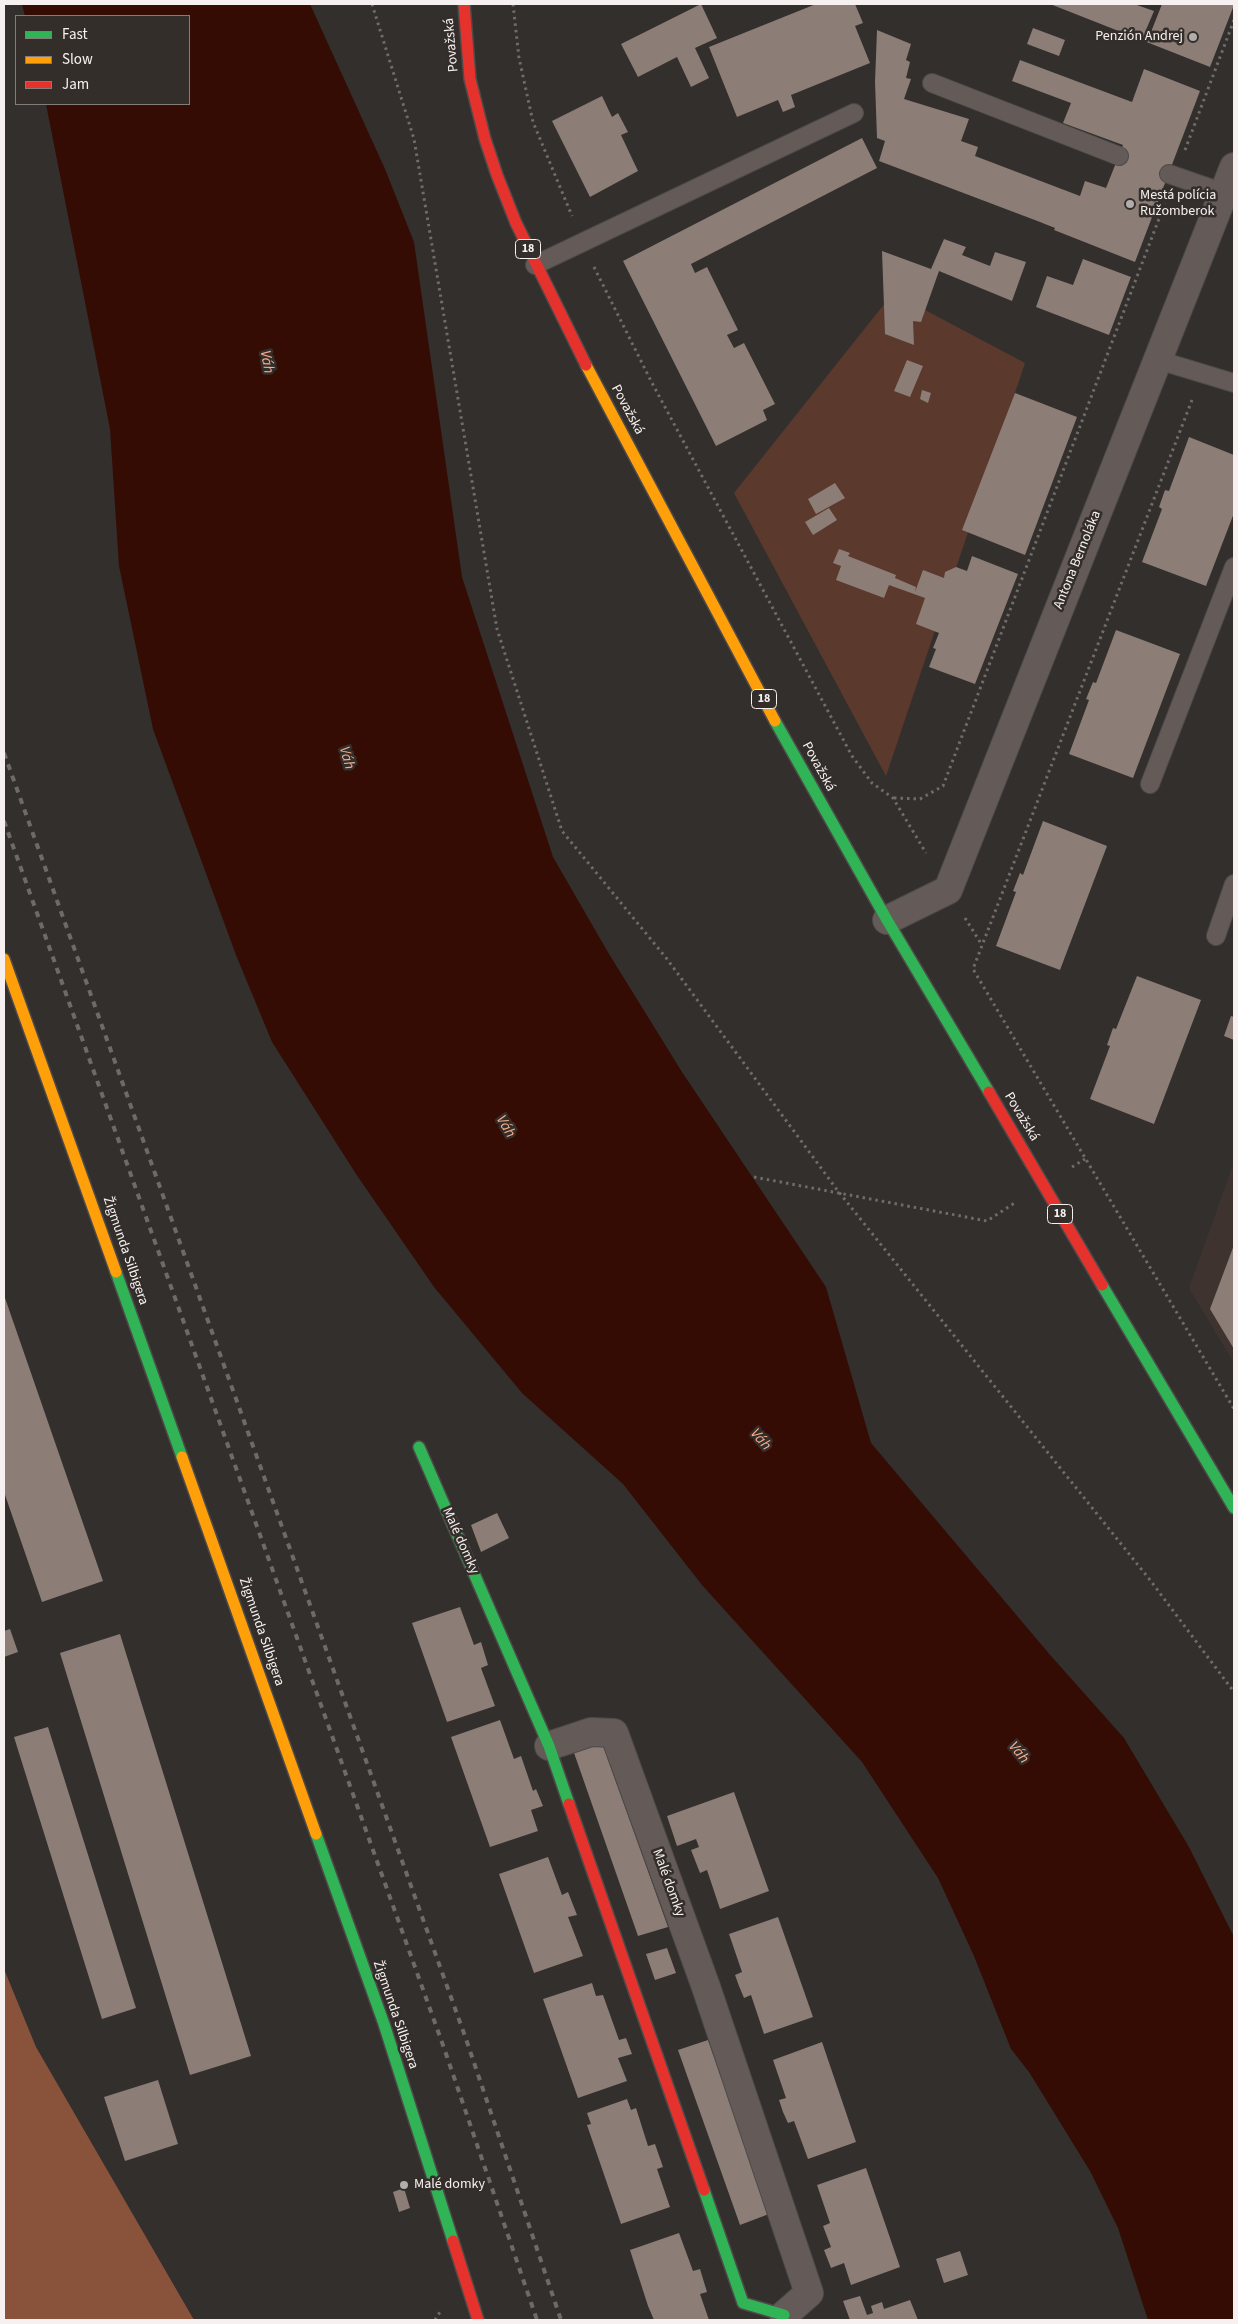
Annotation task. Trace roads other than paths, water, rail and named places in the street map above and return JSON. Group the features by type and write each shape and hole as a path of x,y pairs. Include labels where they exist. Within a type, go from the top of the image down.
{"street":[{"name":"Považská","path":"464,4 470,79 476,108 497,175 536,265 567,329 795,757 887,920 1234,1508"},
{"name":"Antona Bernoláka","path":"887,920 948,890 1231,180"},
{"name":"Žigmunda Silbigera","path":"4,959 384,2024 478,2320"},
{"name":"Malé domky","path":"419,1446 549,1746 743,2303 785,2317 809,2293 709,1996 614,1733 591,1732 549,1746"}],"lane":[{"path":"932,83 1119,156"},
{"path":"536,265 854,113"},
{"path":"1172,175 1231,180"},
{"path":"1158,360 1234,383"},
{"path":"1150,784 1234,566"},
{"path":"1216,936 1234,884"}],"water":[{"name":"Váh","path":"22,4 310,4 385,169 414,242 462,577 553,857 609,954 682,1072 826,1287 871,1443 1051,1656 1124,1738 1189,1847 1234,1937 1234,2320 1148,2320 1118,2228 1090,2171 1029,2072 1011,2049 974,1956 938,1878 862,1762 702,1585 623,1484 522,1393 434,1287 356,1174 272,1042 236,955 153,729 119,566 110,429 46,105 190,105 190,15 25,15"}],"railway":[{"path":"4,753 466,2039 561,2320"},
{"path":"4,821 444,2048 537,2320"}],"place":[{"name":"Penzión Andrej","path":"1193,37"},
{"name":"Mestá polícia Ružomberok","path":"1130,204"},
{"name":"Malé domky","path":"404,2185"}]}
